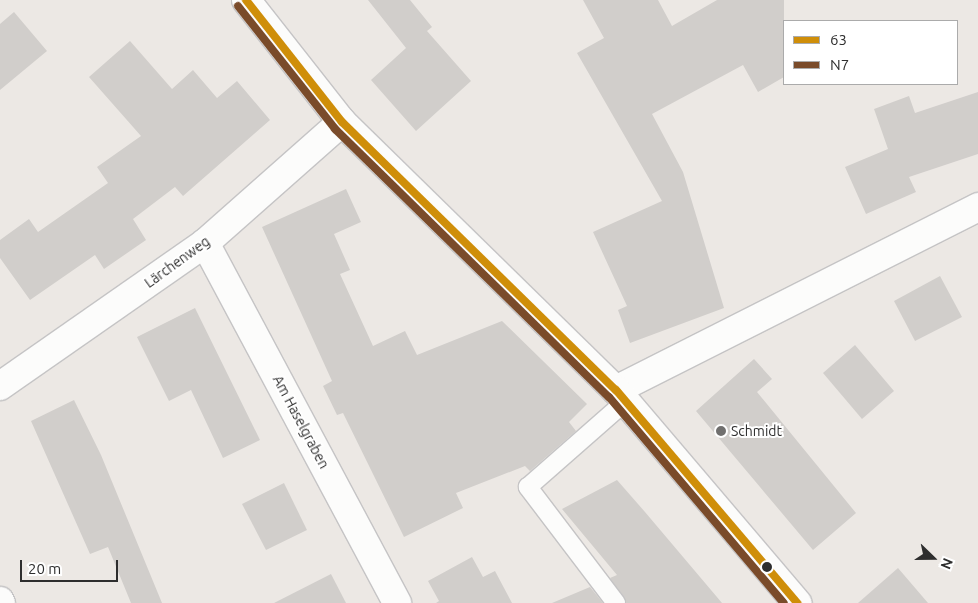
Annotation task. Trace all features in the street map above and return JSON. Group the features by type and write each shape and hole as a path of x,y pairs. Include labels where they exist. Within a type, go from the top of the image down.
{"street":[{"path":"246,0 342,122 621,396 797,603"},
{"name":"Lärchenweg","path":"0,386 205,243 342,122"},
{"path":"621,396 978,207"},
{"name":"Am Haselgraben","path":"205,243 397,603"}],"lane":[{"path":"616,603 528,487 621,396"}],"building":[{"path":"368,0 410,0 432,27 427,31 471,81 416,131 371,80 406,48"},
{"path":"583,0 658,0 672,26 717,0 784,0 783,78 758,92 743,65 652,114 683,172 724,308 630,343 618,310 627,306 593,232 662,201 577,53 604,38"},
{"path":"14,12 47,51 0,90 0,24"},
{"path":"130,41 172,89 193,70 217,98 237,81 270,120 183,196 175,187 133,219 146,240 104,269 95,255 30,300 0,258 0,240 29,219 38,232 108,183 97,167 141,136 89,77"},
{"path":"978,92 978,154 909,177 916,192 866,214 845,167 888,149 874,109 909,96 915,113"},
{"path":"346,189 361,222 334,234 350,270 340,274 373,346 405,331 417,355 502,321 587,404 569,422 576,431 530,471 525,466 456,493 463,508 404,537 343,413 337,415 323,386 332,381 262,227"},
{"path":"940,276 962,317 915,341 894,301"},
{"path":"195,308 260,440 223,458 191,390 169,401 137,337"},
{"path":"855,345 894,391 862,419 823,373"},
{"path":"754,359 772,379 757,392 856,513 813,550 696,411"},
{"path":"74,400 101,455 162,603 131,603 108,547 90,554 31,421"},
{"path":"617,480 722,603 626,603 610,578 617,575 562,509"},
{"path":"284,483 307,530 266,550 242,504"},
{"path":"472,557 483,577 495,571 512,603 436,603 439,601 428,581"},
{"path":"898,568 928,603 858,603"},
{"path":"331,574 346,603 274,603"},
{"path":"590,587 603,603 552,603"}],"transit line":[{"name":"63","path":"246,0 342,122 616,390 797,603"},
{"name":"N7","path":"238,6 335,129 609,397 784,603"}],"place":[{"name":"Schmidt","path":"721,431"}]}
